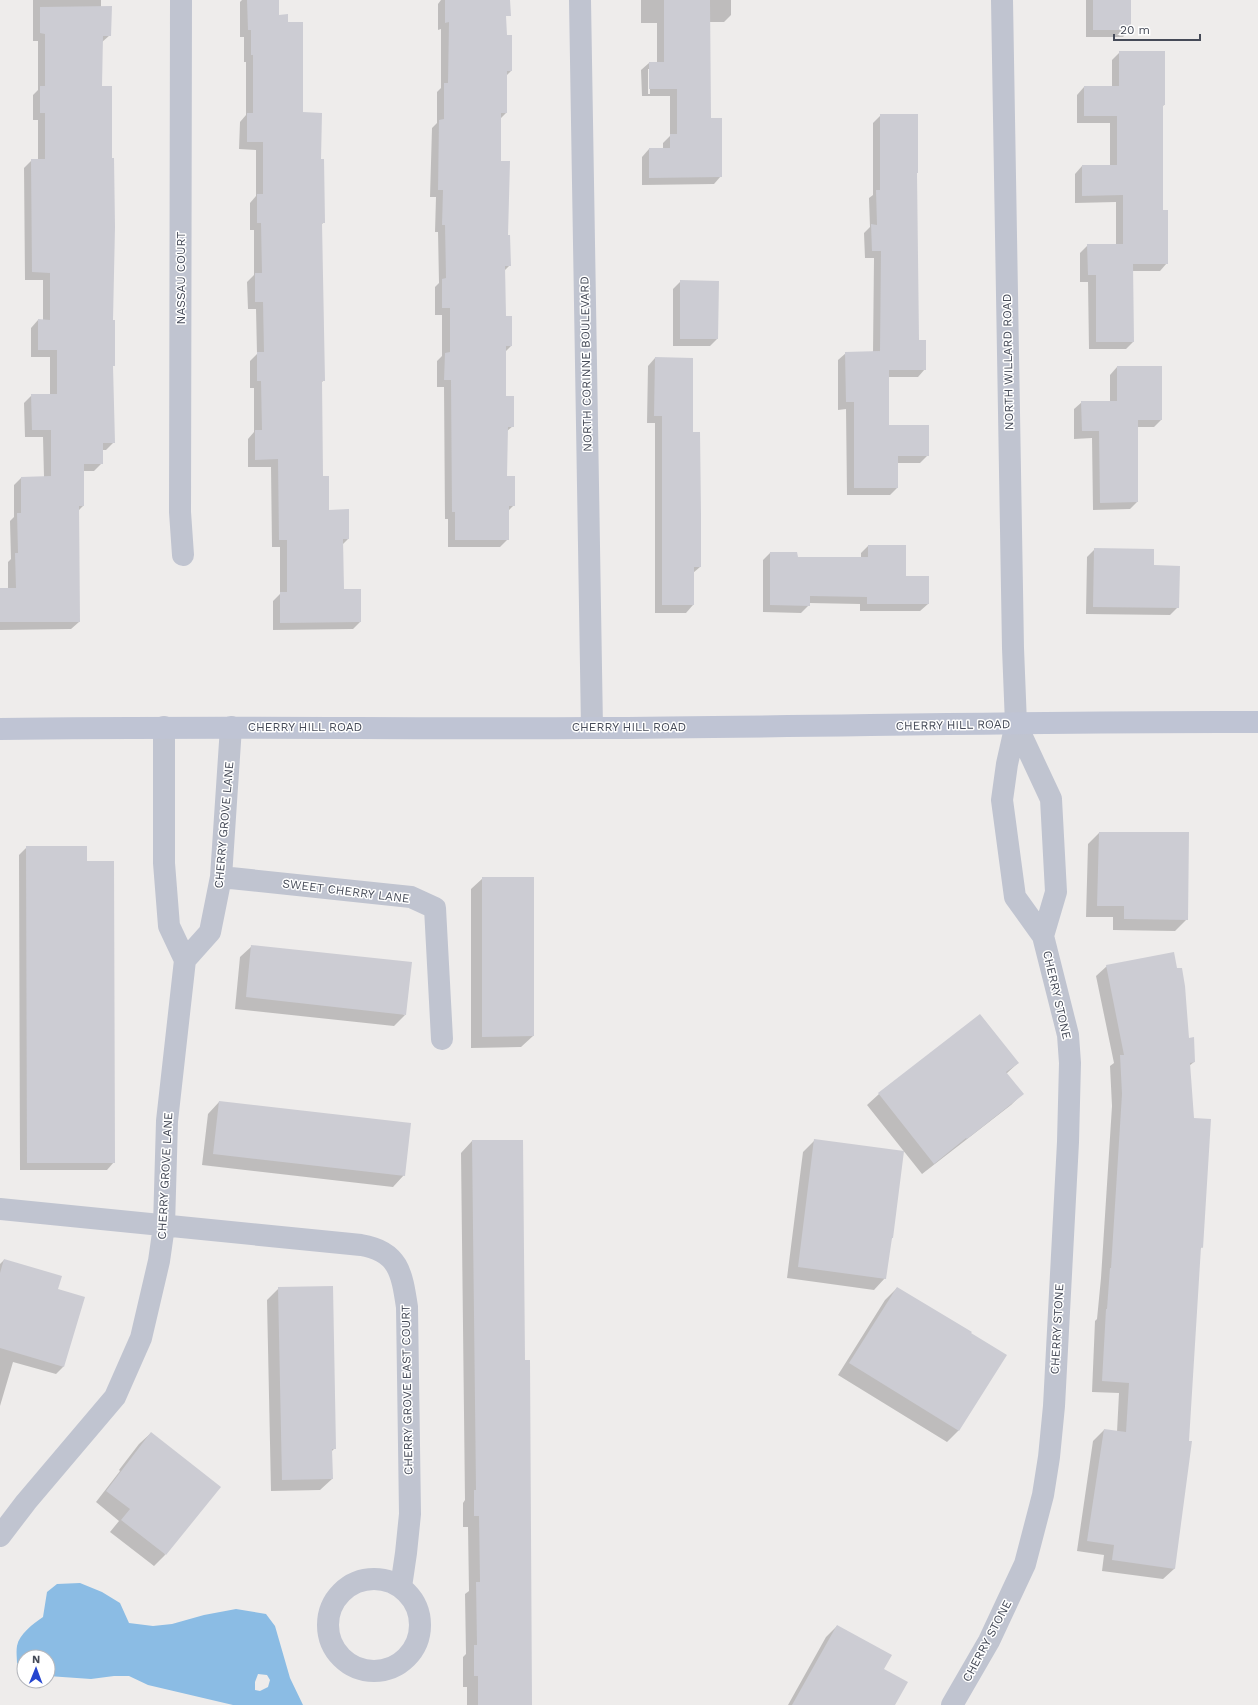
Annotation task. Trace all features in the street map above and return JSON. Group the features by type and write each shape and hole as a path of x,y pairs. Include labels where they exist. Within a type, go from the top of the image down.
{"main road":[{"name":"CHERRY HILL ROAD","path":"0,729 164,727 592,728 1258,722"}],"street":[{"name":"NASSAU COURT","path":"181,0 180,512 183,555"},
{"name":"NORTH CORINNE BOULEVARD","path":"580,0 592,728"},
{"name":"NORTH WILLARD ROAD","path":"1002,0 1013,648 1016,724"},
{"name":"CHERRY STONE","path":"952,1705 989,1641 1025,1564 1043,1495 1050,1457 1068,1142 1070,1063 1068,1035 1043,936 1015,897 1002,800 1007,764 1016,724"},
{"name":"CHERRY STONE","path":"1016,724 1051,799 1056,892 1043,936"},
{"path":"164,727 164,863 169,926 185,960"},
{"name":"CHERRY GROVE LANE","path":"0,1536 26,1502 115,1396 141,1338 159,1261 164,1226 167,1121 185,960 210,932 221,878 231,727"},
{"name":"SWEET CHERRY LANE","path":"221,878 411,897 435,908 442,1039"},
{"name":"CHERRY GROVE EAST COURT","path":"0,1209 375,1247 387,1254 396,1265 403,1282 407,1307 410,1514 401,1587"},
{"path":"366,1579 384,1580 401,1587 413,1600 420,1617 419,1635 412,1651 399,1664 382,1670 364,1670 348,1663 335,1650 328,1633 329,1615 336,1598 349,1586 366,1579"}],"water":[{"path":"80,1583 102,1592 120,1603 129,1623 153,1626 172,1624 204,1615 236,1609 266,1614 275,1626 290,1678 303,1705 233,1705 148,1685 129,1676 91,1679 56,1677 56,1649 17,1649 20,1637 43,1617 47,1592 57,1584","holes":["258,1674 267,1675 270,1680 268,1687 260,1691 255,1690 255,1682"]}],"building":[{"path":"247,0 279,0 279,15 288,14 288,22 303,22 303,112 322,113 321,159 324,159 325,223 322,223 325,381 322,381 323,476 329,476 329,510 349,509 349,539 343,539 344,589 361,589 361,622 280,623 280,592 287,592 287,540 279,540 278,459 255,460 255,430 262,430 261,381 257,381 257,352 264,352 263,302 255,302 255,273 262,273 261,223 257,223 257,194 263,194 263,142 247,142 247,113 253,113 253,55 251,55 251,30 248,30"},
{"path":"445,0 510,0 511,16 506,16 507,35 512,35 512,71 507,71 507,113 501,113 501,161 510,161 508,235 510,235 511,266 505,266 506,316 512,316 512,346 506,346 506,396 514,396 514,427 508,427 507,476 515,476 515,506 509,506 509,540 455,540 455,512 452,512 451,380 444,380 445,353 450,352 450,308 442,308 442,279 446,278 445,225 442,225 443,190 438,190 439,120 444,119 444,83 448,83 449,22 445,23"},
{"path":"664,0 710,0 711,118 722,118 722,177 649,178 649,148 670,148 670,134 677,134 677,89 649,89 649,62 664,62"},
{"path":"1093,0 1131,0 1131,30 1093,30"},
{"path":"112,6 111,36 103,36 102,86 112,86 112,158 114,158 115,227 113,320 115,320 115,366 113,366 115,443 103,443 103,464 84,464 84,506 79,506 80,622 0,622 0,588 16,588 15,553 18,553 17,513 21,513 21,477 51,476 51,430 32,430 31,394 57,394 57,350 38,350 38,319 50,320 50,273 32,272 31,159 45,159 45,113 40,113 40,86 45,86 45,34 40,33 40,7"},
{"path":"1119,51 1165,51 1165,105 1163,105 1163,210 1168,210 1168,264 1133,264 1134,342 1096,342 1096,275 1088,275 1087,244 1123,244 1123,195 1082,196 1082,165 1117,165 1117,116 1084,116 1084,86 1119,86"},
{"path":"880,114 918,114 917,173 919,340 926,340 926,370 889,370 889,425 929,425 929,456 898,456 898,488 854,488 854,402 846,402 845,352 880,351 881,251 872,251 871,224 877,225 876,190 880,190"},
{"path":"680,280 719,281 718,339 680,339"},
{"path":"655,357 693,358 693,432 700,432 701,514 701,567 694,567 694,605 662,605 662,416 654,416"},
{"path":"1117,366 1162,366 1162,420 1138,420 1138,502 1100,503 1099,431 1082,431 1081,401 1117,401"},
{"path":"868,545 906,545 906,576 929,576 929,604 867,604 867,597 810,596 810,606 770,605 770,552 797,552 798,557 868,557"},
{"path":"1094,548 1154,549 1154,565 1180,566 1179,608 1093,607"},
{"path":"1099,832 1189,832 1188,920 1124,919 1124,906 1097,906"},
{"path":"26,846 87,846 87,861 114,861 115,1163 27,1163"},
{"path":"482,877 534,877 534,1036 482,1037"},
{"path":"251,945 412,962 406,1015 246,997"},
{"path":"1174,952 1177,968 1182,968 1189,1038 1194,1037 1195,1062 1190,1063 1194,1118 1211,1119 1203,1248 1201,1247 1189,1441 1192,1441 1175,1569 1112,1560 1114,1545 1087,1541 1104,1429 1126,1432 1129,1383 1102,1381 1122,1094 1120,1055 1124,1055 1106,965"},
{"path":"980,1014 1019,1063 1006,1072 1024,1094 934,1164 878,1093"},
{"path":"219,1101 411,1123 405,1176 213,1154"},
{"path":"814,1139 904,1151 893,1238 886,1279 798,1267"},
{"path":"472,1140 523,1140 525,1360 530,1360 532,1705 478,1705 478,1676 474,1676 474,1645 477,1645 476,1582 480,1582 479,1516 474,1516 474,1490 476,1490"},
{"path":"4,1259 62,1276 58,1289 85,1297 64,1367 0,1348 0,1273"},
{"path":"333,1286 336,1449 332,1449 333,1479 282,1480 278,1287"},
{"path":"897,1287 1007,1355 959,1431 849,1363"},
{"path":"151,1432 221,1487 166,1555 121,1520 130,1509 106,1491"},
{"path":"837,1625 892,1655 884,1669 908,1682 895,1705 792,1705"}]}
